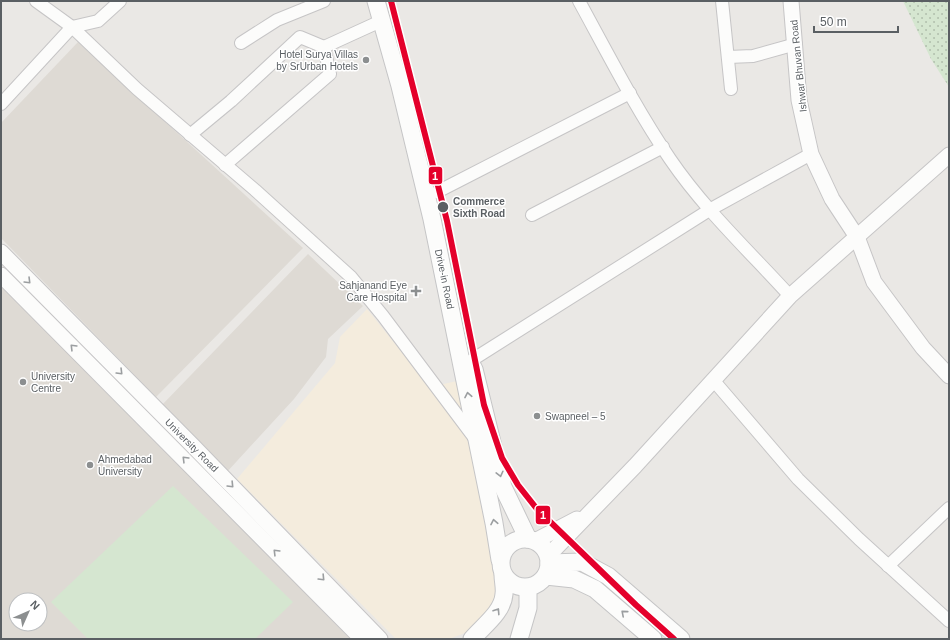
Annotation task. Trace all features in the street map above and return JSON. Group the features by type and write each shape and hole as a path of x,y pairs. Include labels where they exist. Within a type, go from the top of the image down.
{"main road":[{"name":"Drive-in Road","path":"376,1 400,86 432,219 502,568 504,595 502,602 498,611 472,638"},
{"name":"Drive-in Road","path":"386,1 410,83 437,192 472,360 504,487 532,540"},
{"path":"532,540 545,550 548,565 538,584 528,588 513,585 502,568 507,546 513,542 532,540"},
{"path":"548,565 582,562 608,576 681,639"},
{"path":"548,565 595,589 653,639"},
{"path":"519,639 528,608 528,588"}],"street":[{"path":"36,1 72,27 137,89 225,165 351,278 383,316 478,443"},
{"path":"1,104 72,27 98,21 120,1"},
{"path":"241,43 277,20 324,1"},
{"path":"579,1 630,93 670,159 711,209 790,296"},
{"path":"722,1 731,89"},
{"name":"Ishwar Bhuvan Road","path":"791,1 796,44 799,100 811,154 832,199 857,237 874,282 923,348 949,376"},
{"path":"190,135 231,101 300,37 324,47 381,21"},
{"path":"728,57 753,56 796,44"},
{"path":"225,165 330,74 324,47"},
{"path":"437,192 630,93"},
{"path":"532,215 663,147"},
{"path":"472,360 711,209 811,154"},
{"path":"548,565 590,512 714,381 790,296 949,155"},
{"name":"University Road","path":"1,252 239,492 380,639"},
{"name":"University Road","path":"1,275 362,639"},
{"path":"714,381 798,479 888,566 949,621"},
{"path":"888,566 949,508"},
{"path":"532,540 590,512"}],"shaded area":[{"path":"78,42 303,248 156,397 1,238 1,123"},
{"path":"308,254 363,306 328,339 326,357 294,399 226,473 161,406"},
{"name":"Ahmedabad University","path":"1,281 350,639 1,639"},
{"path":"367,309 430,387 457,381 497,588 493,606 465,633 449,639 396,639 237,479 335,363 340,337"}],"green space":[{"path":"903,1 949,1 949,87 931,59"},
{"path":"173,486 293,602 255,639 88,639 51,602"}],"transit line":[{"name":"1","path":"391,1 447,221 484,405 502,458 518,485 537,509 636,605 674,639"}],"place":[{"name":"Hotel Surya Villas by SrUrban Hotels","path":"366,60"},
{"name":"Commerce Sixth Road","path":"443,207"},
{"name":"Sahjanand Eye Care Hospital","path":"416,291"},
{"name":"University Centre","path":"23,382"},
{"name":"Swapneel – 5","path":"537,416"},
{"name":"Ahmedabad University","path":"90,465"}]}
